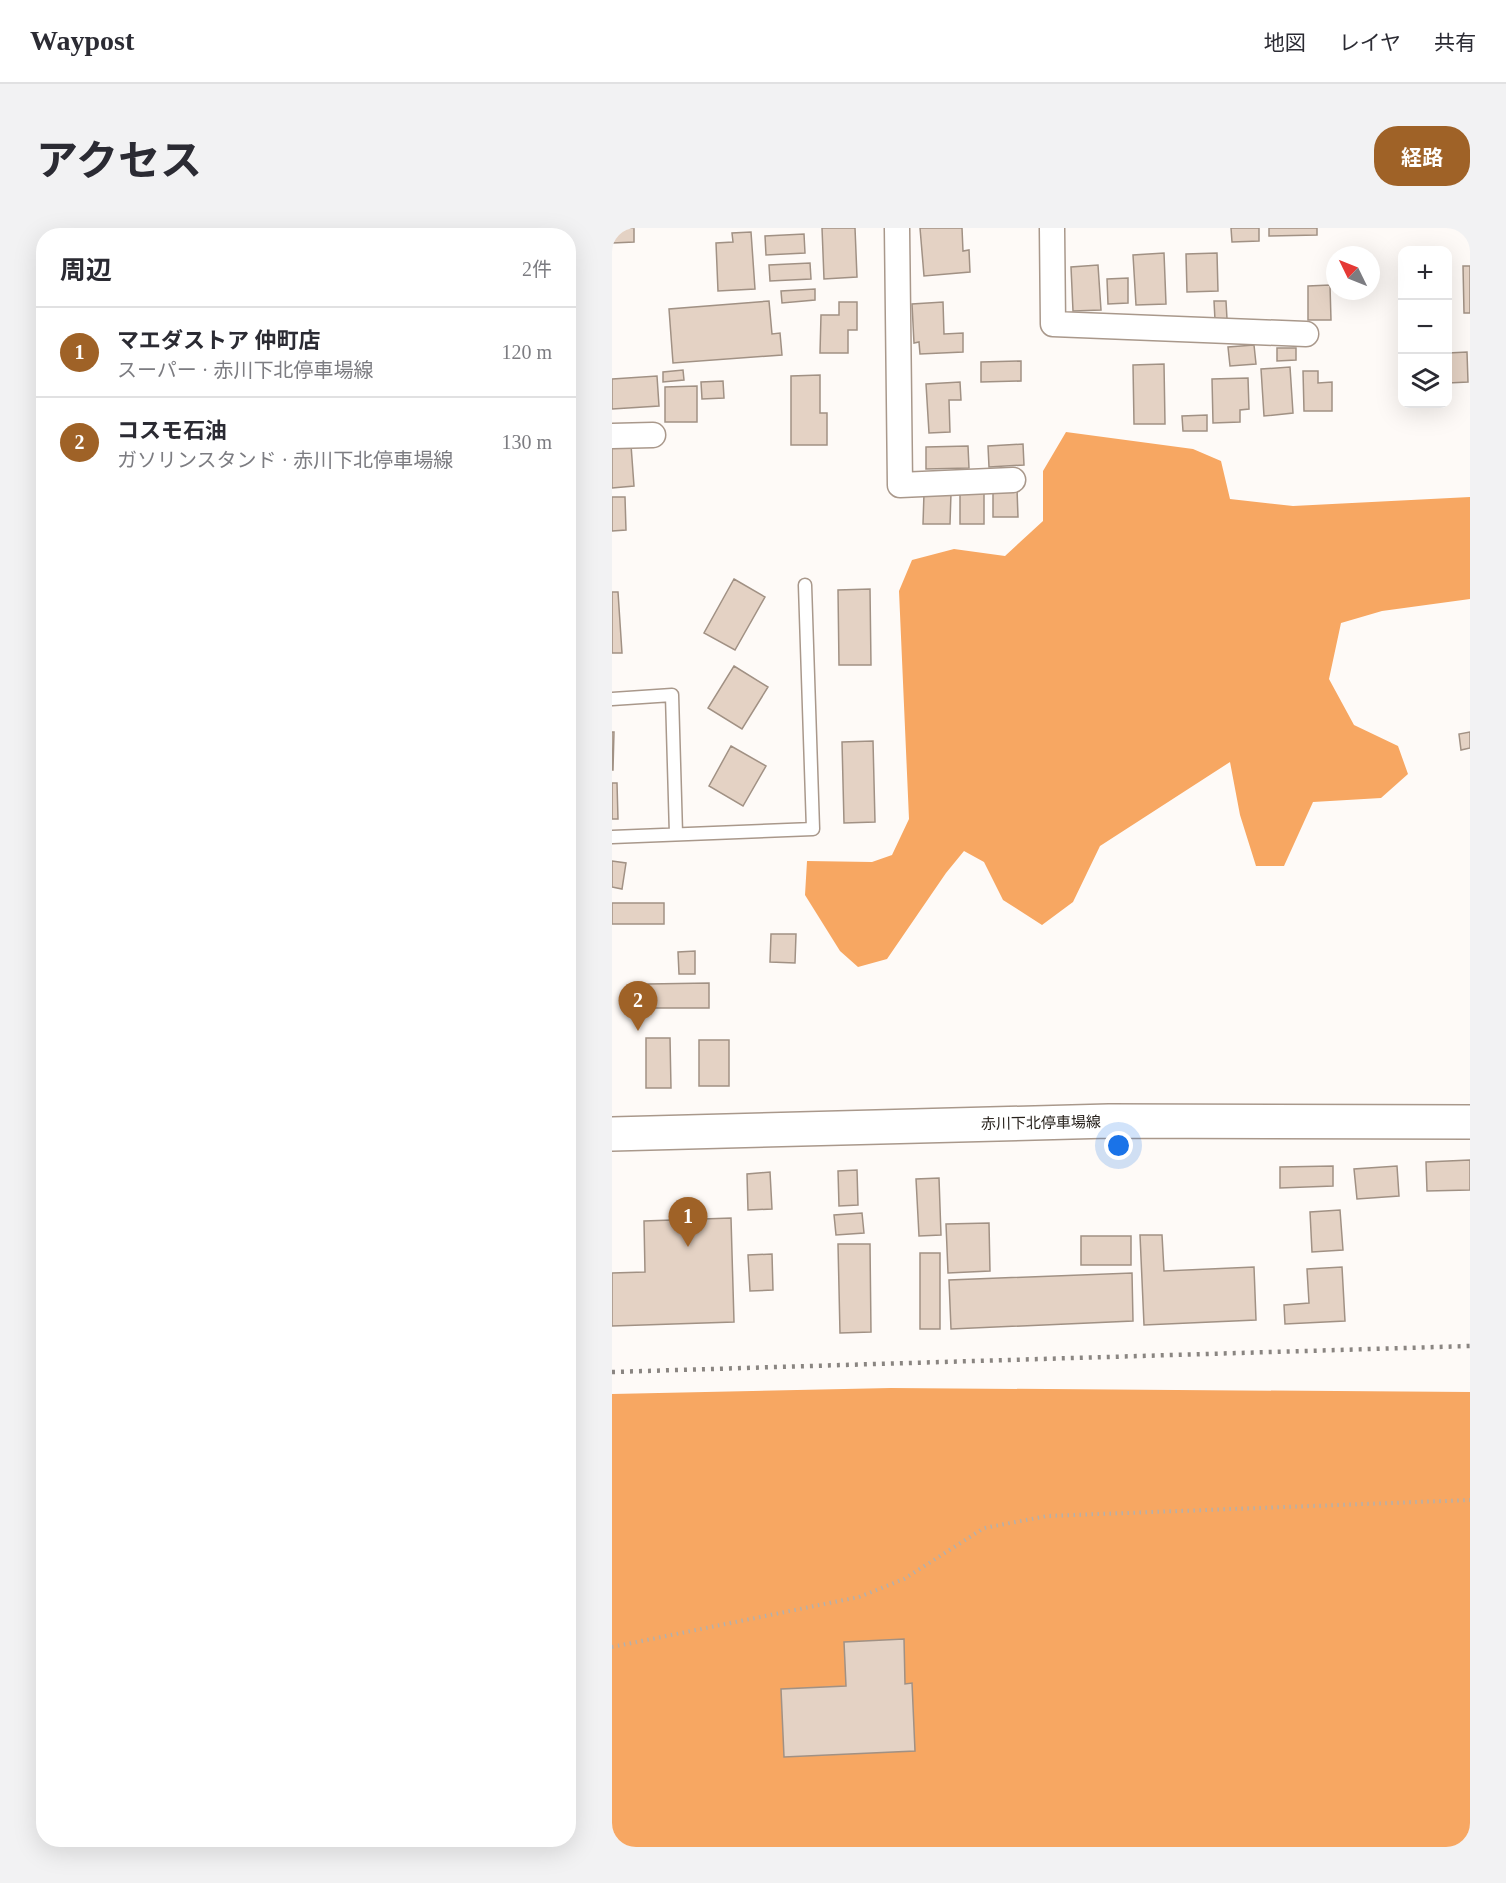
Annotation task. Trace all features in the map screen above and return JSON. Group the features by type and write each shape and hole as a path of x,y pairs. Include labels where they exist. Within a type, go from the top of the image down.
{"main road":[{"name":"赤川下北停車場線","path":"612,1134 1109,1121 1470,1122"}],"street":[{"path":"897,228 900,485 1013,480"},
{"path":"1052,228 1053,324 1306,334"},
{"path":"612,436 653,435"}],"lane":[{"path":"612,837 813,829 805,585"},
{"path":"612,699 672,695 676,834"}],"path":[{"path":"612,1647 859,1597 904,1579 984,1528 1047,1516 1470,1500"}],"shaded area":[{"path":"1066,432 1193,449 1221,461 1230,499 1293,506 1470,497 1470,599 1382,611 1341,623 1329,679 1354,725 1398,746 1408,774 1381,798 1313,802 1284,866 1256,866 1240,815 1230,762 1100,846 1073,902 1042,925 1003,900 984,862 964,851 946,873 887,959 858,967 840,951 805,895 807,861 872,862 892,855 909,819 899,591 912,560 954,549 1005,556 1043,521 1043,471"},
{"path":"891,1388 1470,1392 1470,1847 612,1847 612,1394"}],"building":[{"path":"612,228 634,228 634,242 612,243"},
{"path":"822,228 855,228 857,277 824,279"},
{"path":"920,228 962,228 963,251 969,250 970,272 924,276"},
{"path":"1231,228 1259,228 1259,241 1232,242"},
{"path":"1269,228 1317,228 1317,235 1269,236"},
{"path":"751,232 755,289 718,291 716,243 733,242 732,233"},
{"path":"804,234 805,253 766,255 765,236"},
{"path":"1164,253 1166,304 1136,305 1133,255"},
{"path":"1217,253 1218,291 1187,292 1186,254"},
{"path":"810,263 811,279 770,281 769,265"},
{"path":"1098,265 1101,310 1073,311 1071,267"},
{"path":"1463,266 1470,266 1470,313 1464,313"},
{"path":"1128,278 1128,303 1108,304 1107,279"},
{"path":"1326,285 1326,300 1330,300 1331,320 1308,320 1308,286"},
{"path":"815,289 815,300 782,303 781,291"},
{"path":"769,301 772,334 780,333 782,355 673,363 669,309"},
{"path":"1214,301 1226,301 1227,319 1215,320"},
{"path":"839,302 857,302 857,330 848,330 848,353 820,353 821,315 839,315"},
{"path":"943,302 944,334 963,333 963,352 920,354 919,342 914,343 912,304"},
{"path":"1254,345 1256,364 1230,366 1228,347"},
{"path":"1277,348 1296,348 1296,360 1277,361"},
{"path":"1467,352 1468,382 1452,383 1452,353"},
{"path":"1021,361 1021,381 981,382 981,362"},
{"path":"1164,364 1165,424 1134,424 1133,365"},
{"path":"1290,367 1293,413 1264,416 1261,369"},
{"path":"683,370 684,380 663,382 663,372"},
{"path":"1303,371 1318,371 1318,383 1332,382 1332,411 1304,411"},
{"path":"820,375 820,413 827,413 827,445 791,445 791,376"},
{"path":"657,376 659,406 612,409 612,379"},
{"path":"1248,378 1249,409 1240,410 1240,422 1213,423 1212,379"},
{"path":"723,381 724,398 702,399 701,382"},
{"path":"960,382 961,400 949,400 950,432 929,433 926,384"},
{"path":"697,386 697,422 665,422 665,387"},
{"path":"1207,415 1207,431 1183,431 1182,416"},
{"path":"1023,444 1024,465 989,467 988,446"},
{"path":"631,445 634,486 612,488 612,446"},
{"path":"968,446 969,468 926,469 926,447"},
{"path":"960,489 984,489 984,524 960,524"},
{"path":"1017,489 1018,517 993,517 993,490"},
{"path":"924,493 951,493 950,524 923,524"},
{"path":"612,497 625,497 626,530 612,531"},
{"path":"734,579 765,597 735,650 704,633"},
{"path":"870,589 871,665 839,665 838,590"},
{"path":"612,592 618,592 622,653 612,653"},
{"path":"734,666 768,687 742,729 708,708"},
{"path":"612,732 614,732 613,770 612,770"},
{"path":"1470,732 1470,748 1461,750 1459,734"},
{"path":"873,741 875,822 844,823 842,742"},
{"path":"731,746 766,766 743,806 709,786"},
{"path":"612,783 617,783 618,819 612,819"},
{"path":"612,861 626,863 622,889 612,887"},
{"path":"612,903 664,903 664,924 612,924"},
{"path":"771,934 796,934 795,963 770,962"},
{"path":"695,951 695,974 679,974 678,952"},
{"path":"709,983 709,1008 648,1008 648,984"},
{"path":"646,1038 670,1038 671,1088 646,1088"},
{"path":"699,1040 729,1040 729,1086 699,1086"},
{"path":"1470,1160 1470,1190 1427,1191 1426,1162"},
{"path":"1333,1166 1333,1186 1280,1188 1280,1167"},
{"path":"1397,1166 1399,1196 1357,1199 1354,1169"},
{"path":"857,1170 858,1205 839,1206 838,1171"},
{"path":"770,1172 772,1209 748,1210 747,1174"},
{"path":"939,1178 941,1235 919,1236 916,1179"},
{"path":"1340,1210 1343,1250 1312,1252 1310,1212"},
{"path":"862,1213 864,1233 836,1235 834,1215"},
{"path":"731,1218 734,1322 612,1326 612,1273 645,1272 644,1221"},
{"path":"989,1223 990,1271 948,1273 946,1224"},
{"path":"1140,1235 1162,1235 1164,1271 1254,1267 1256,1320 1144,1325"},
{"path":"1081,1236 1131,1236 1131,1265 1081,1265"},
{"path":"838,1244 870,1244 871,1332 840,1333"},
{"path":"920,1253 940,1253 940,1329 920,1329"},
{"path":"772,1254 773,1290 750,1291 748,1255"},
{"path":"1342,1267 1345,1321 1285,1324 1284,1305 1309,1303 1307,1269"},
{"path":"1132,1273 1133,1321 951,1329 949,1280"},
{"path":"904,1639 905,1684 912,1683 915,1751 784,1757 781,1689 846,1686 844,1642"}],"railway":[{"path":"612,1372 1470,1346"}],"place":[{"name":"コスモ石油","path":"638,1031"},
{"name":"マエダストア 仲町店","path":"688,1247"}]}
